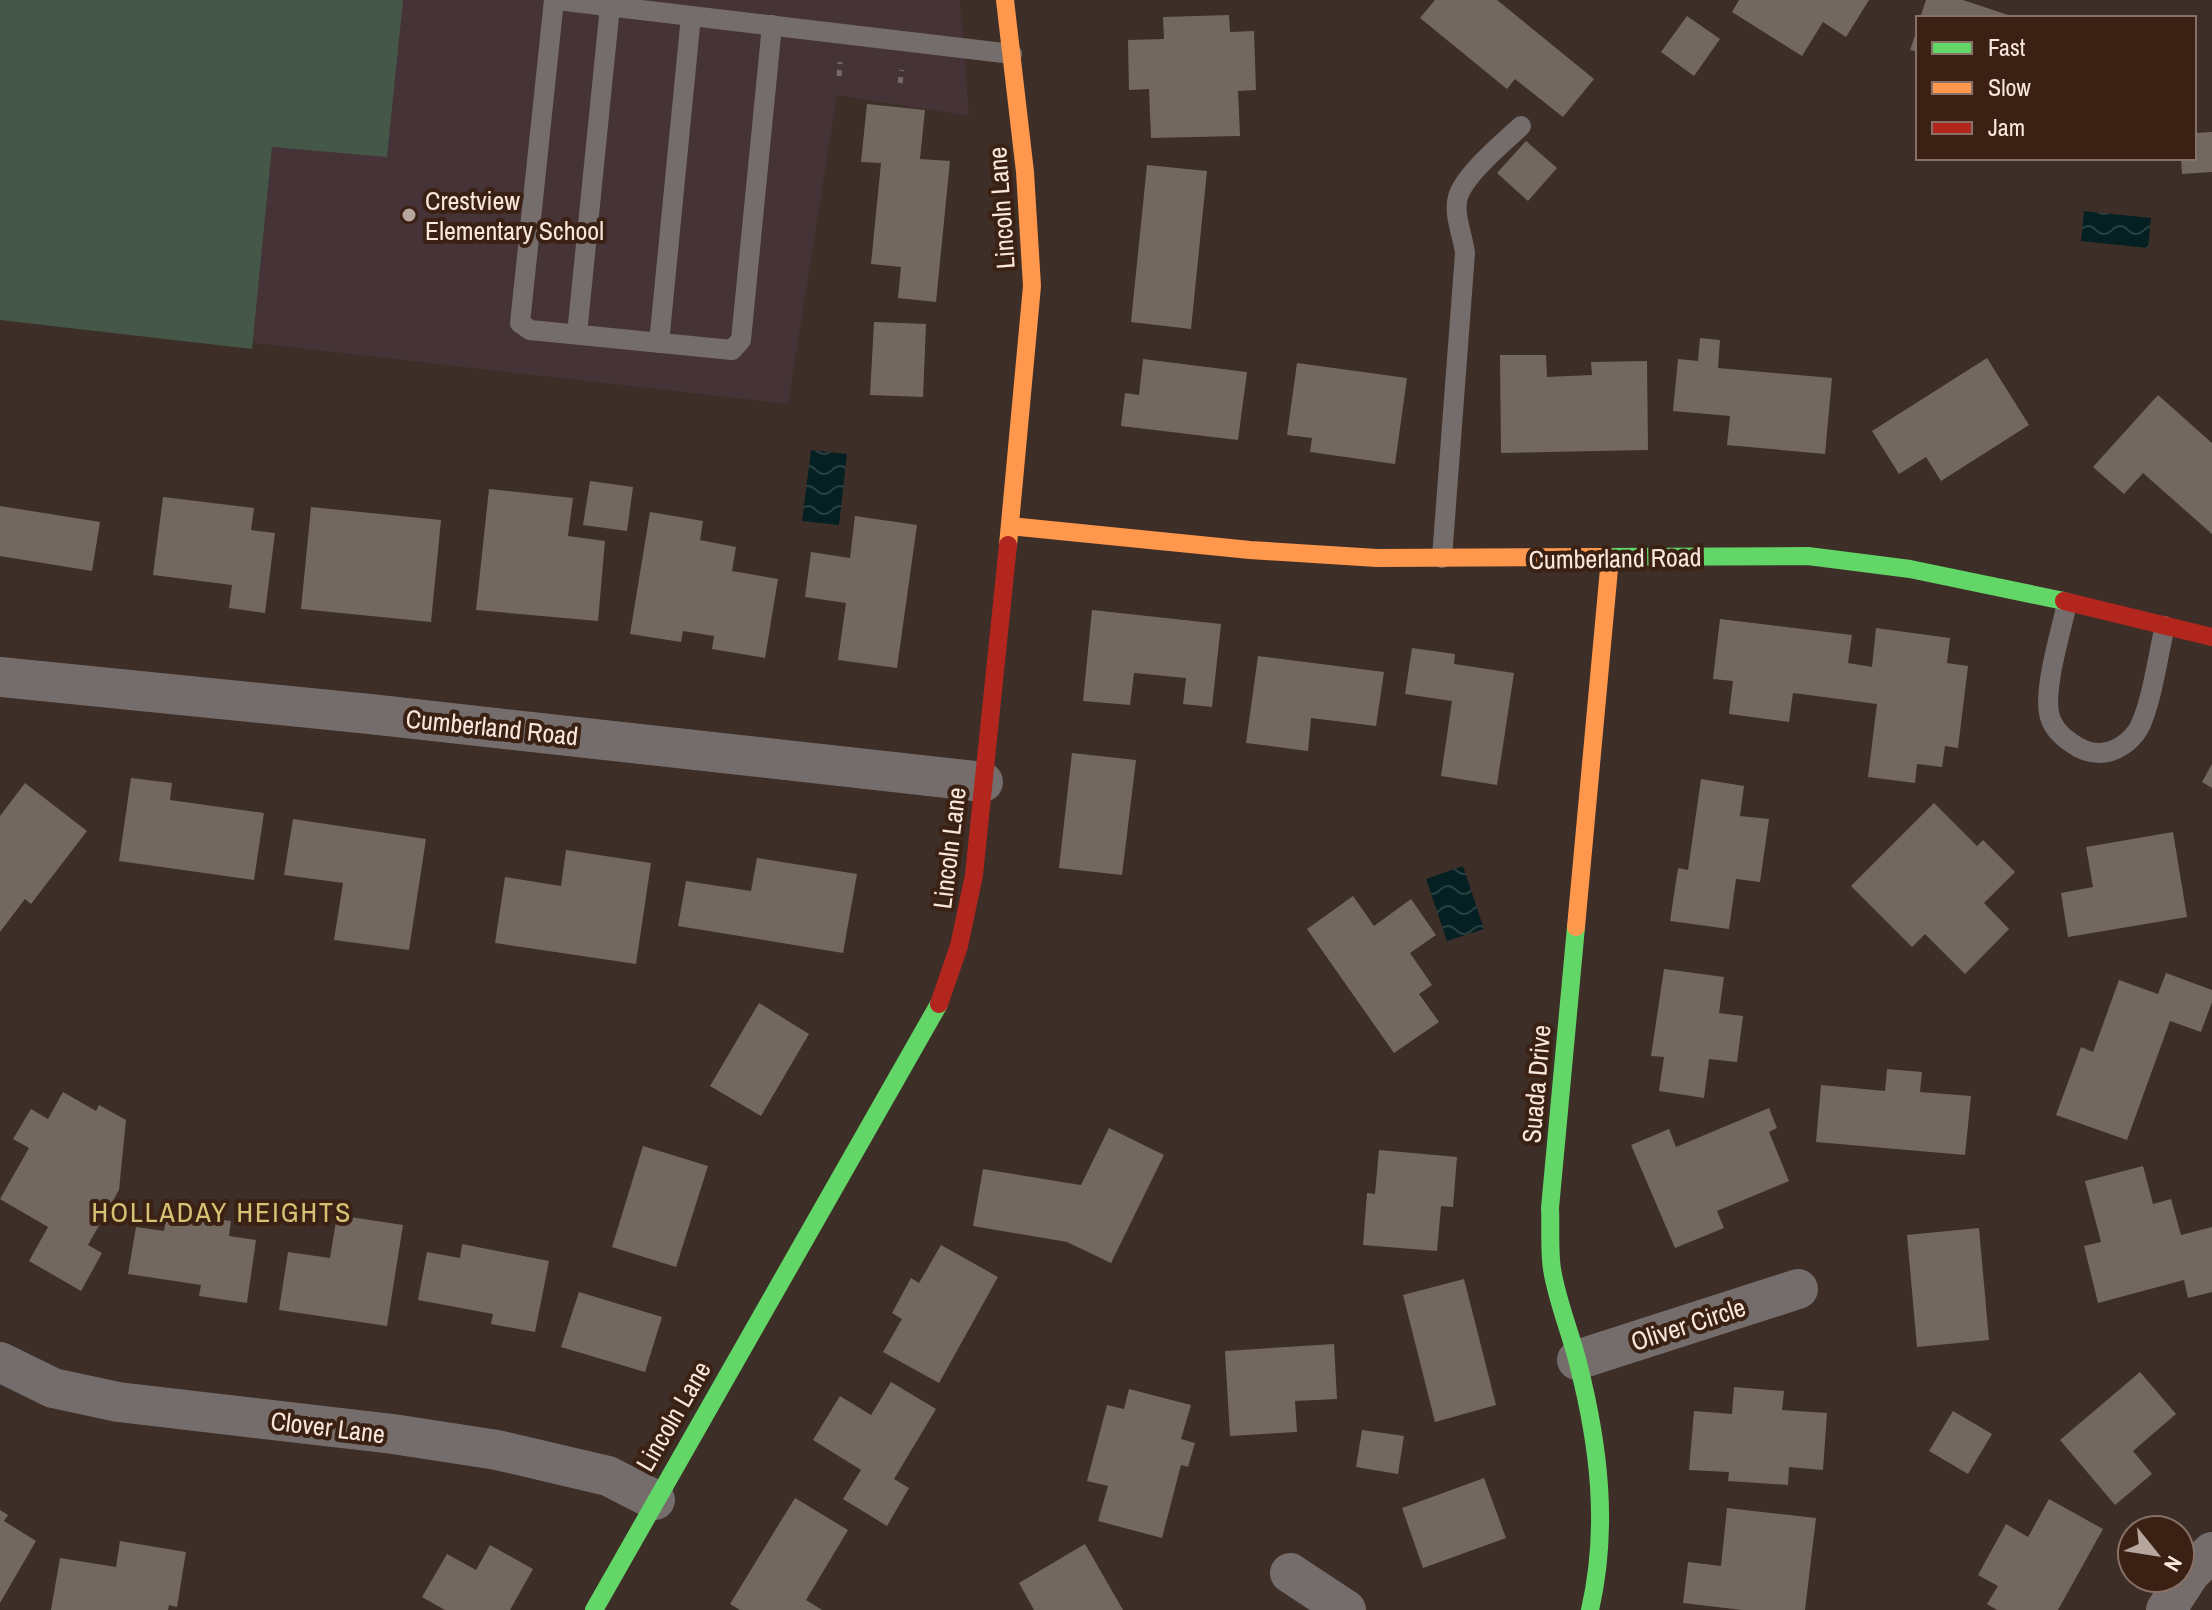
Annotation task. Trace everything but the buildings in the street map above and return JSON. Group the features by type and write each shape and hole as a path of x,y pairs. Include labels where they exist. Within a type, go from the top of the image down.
{"street":[{"name":"Lincoln Lane","path":"594,1610 939,1004 965,928 974,875 1032,286 1029,210 1005,0"},
{"name":"Cumberland Road","path":"1010,526 1298,554 1442,558 1808,556 1928,572 2212,637"},
{"name":"Suada Drive","path":"1590,1610 1602,1519 1596,1446 1552,1268 1550,1208 1610,558"},
{"name":"Cumberland Road","path":"0,677 370,714 983,782"},
{"name":"Oliver Circle","path":"1577,1360 1798,1289"},
{"name":"Clover Lane","path":"0,1362 53,1388 107,1400 393,1434 497,1450 608,1476 655,1500"},
{"path":"2166,1610 2190,1573 2212,1552"},
{"path":"1290,1573 1346,1610"}],"lane":[{"path":"772,25 741,340 732,350 530,330 520,323 556,0 772,25 1012,54"},
{"path":"577,334 610,6"},
{"path":"659,343 691,16"},
{"path":"1442,558 1465,253 1457,215 1458,196 1468,179 1521,126"},
{"path":"2067,603 2048,697 2049,715 2056,730 2081,749 2099,753 2114,749 2127,743 2138,729 2165,626"}],"shaded area":[{"name":"Crestview Elementary School","path":"0,0 960,0 969,116 837,95 788,404 0,314"}],"green space":[{"path":"0,0 403,0 387,157 272,147 252,349 0,320"}],"water":[{"path":"2084,211 2151,218 2148,248 2081,241"},
{"path":"811,450 847,454 839,525 802,521"},
{"path":"1463,866 1484,929 1447,941 1426,879"}],"traffic: fast":[{"path":"1603,557 1808,556 1910,569 2064,601"},
{"path":"1576,927 1550,1208 1550,1246 1554,1281 1578,1363 1596,1455 1599,1548 1590,1610"},
{"path":"594,1610 939,1004"}],"traffic: slow":[{"path":"1005,0 1025,172 1032,286 1008,545"},
{"path":"1010,526 1250,550 1377,558 1603,557"},
{"path":"1576,927 1610,558"}],"traffic: jam":[{"path":"939,1004 959,946 974,875 1008,545"},
{"path":"2064,601 2212,637"}],"place":[{"name":"Crestview Elementary School","path":"409,215"}],"district":[{"name":"HOLLADAY HEIGHTS","path":"222,1212"}]}
